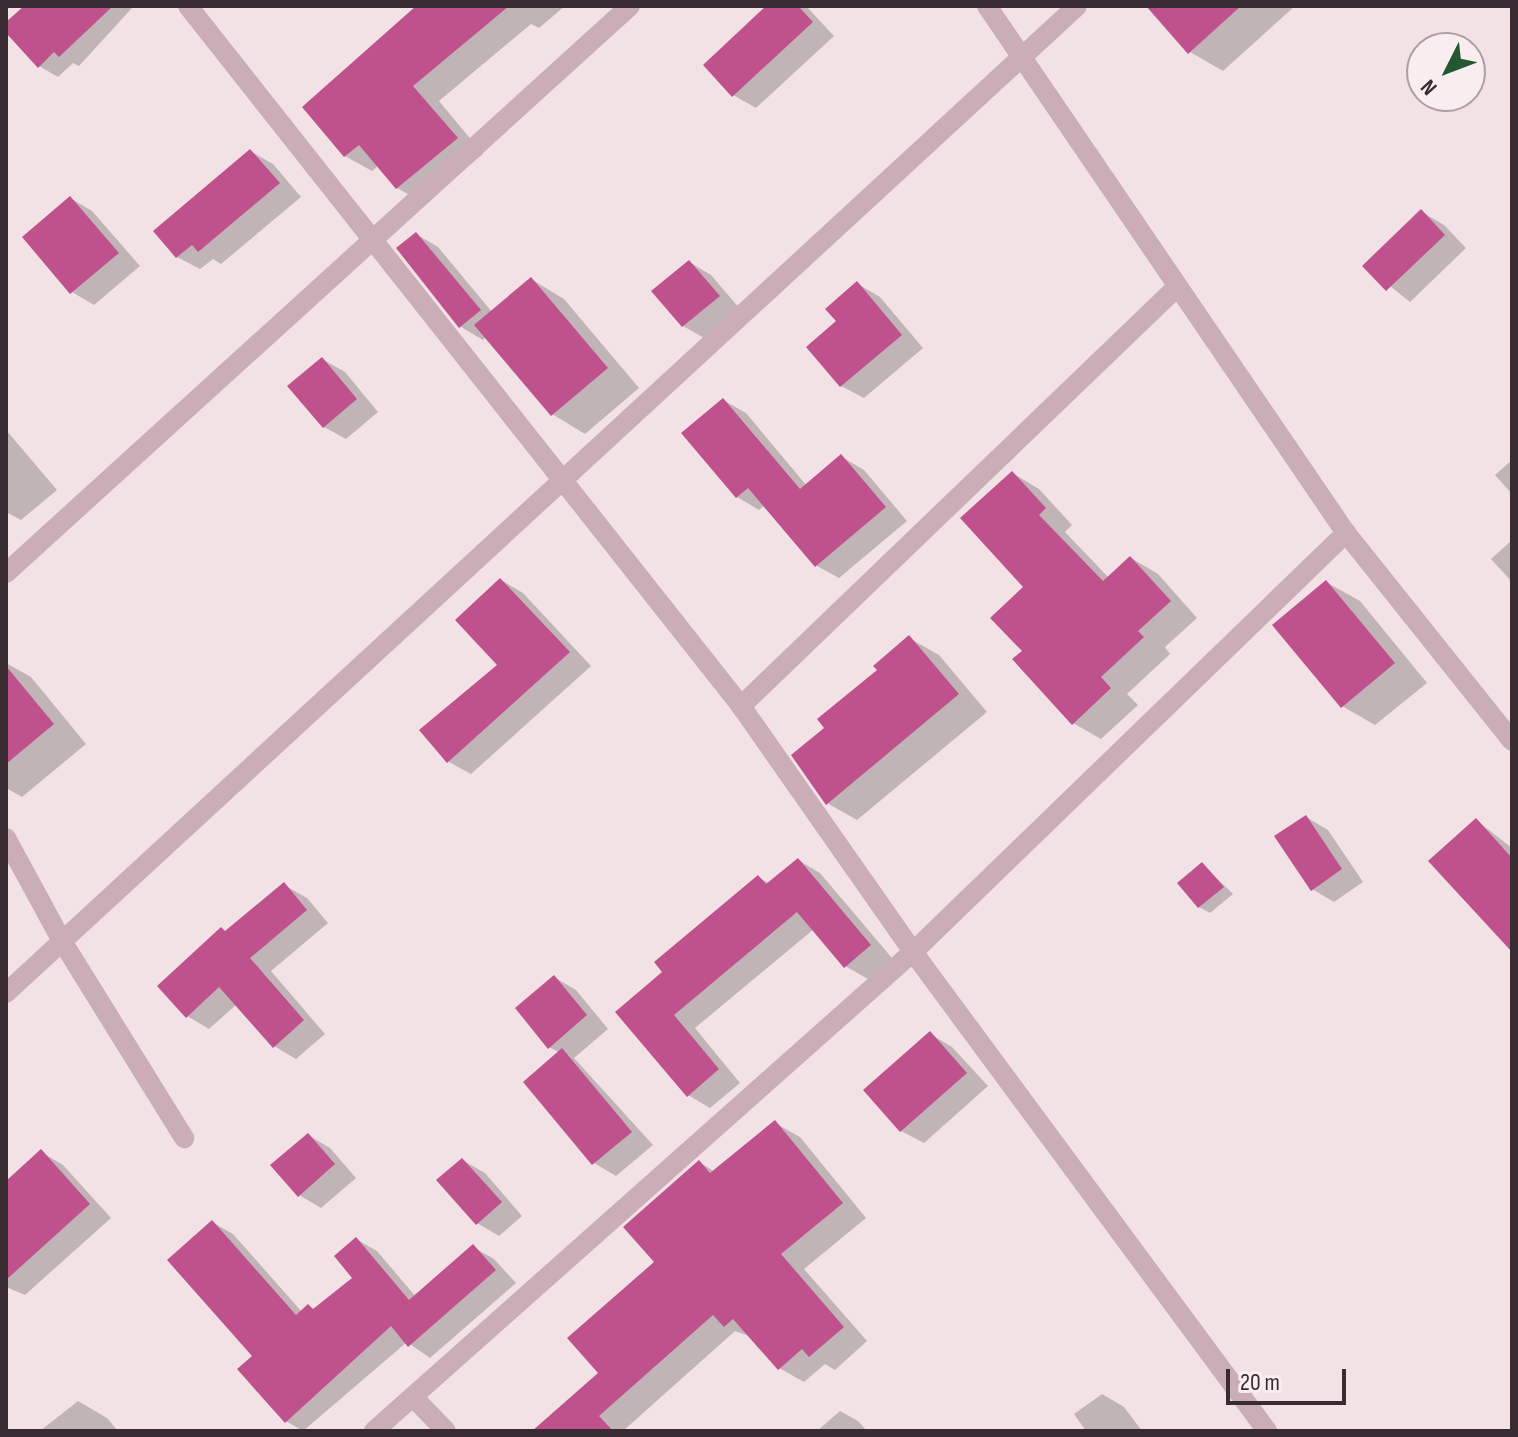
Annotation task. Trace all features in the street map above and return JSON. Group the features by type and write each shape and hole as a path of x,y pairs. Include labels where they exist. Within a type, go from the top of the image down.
{"street":[{"path":"188,6 373,245 741,706 913,952 1267,1431"},
{"path":"6,573 373,245 630,6"},
{"path":"987,6 1018,57 1346,533 1512,741"},
{"path":"6,993 560,478 1077,6"},
{"path":"741,706 1177,287"},
{"path":"374,1431 913,952 1346,533"},
{"path":"6,838 62,941 184,1138"},
{"path":"413,1397 446,1431"}],"building":[{"path":"24,6 113,6 59,57 54,52 38,68 6,33 6,22"},
{"path":"416,6 509,6 413,86 458,138 396,189 359,145 344,157 302,107"},
{"path":"766,6 798,6 813,22 732,97 703,65"},
{"path":"1146,6 1241,6 1188,54"},
{"path":"250,149 280,183 198,252 192,245 176,258 153,231"},
{"path":"70,196 119,253 70,294 22,237"},
{"path":"1421,209 1445,235 1386,291 1362,266"},
{"path":"416,232 481,310 459,328 396,248"},
{"path":"689,260 720,296 682,327 651,291"},
{"path":"531,277 608,368 551,416 474,325"},
{"path":"857,281 902,335 840,387 806,347 836,321 825,309"},
{"path":"322,357 357,399 323,428 287,386"},
{"path":"723,398 800,489 841,454 886,507 815,567 748,488 736,498 681,433"},
{"path":"1012,471 1046,508 1039,515 1103,581 1130,556 1171,601 1138,631 1144,637 1101,677 1111,688 1072,725 1012,659 1022,651 990,618 1023,587 960,518"},
{"path":"500,578 570,652 447,763 419,730 497,665 455,620"},
{"path":"1326,580 1395,663 1341,708 1272,625"},
{"path":"909,635 959,694 826,805 791,755 824,728 817,719 877,670 873,666"},
{"path":"6,666 54,724 6,764"},
{"path":"1306,815 1342,869 1311,891 1274,836"},
{"path":"1476,818 1512,858 1512,952 1428,861"},
{"path":"798,858 871,945 844,968 797,912 674,1015 719,1069 687,1097 615,1012 662,972 654,962 758,875 766,884"},
{"path":"1202,862 1224,887 1198,908 1177,883"},
{"path":"284,882 307,910 250,958 304,1020 273,1048 219,987 186,1018 157,986 221,927 225,931"},
{"path":"554,975 587,1015 548,1049 515,1008"},
{"path":"930,1031 967,1073 900,1132 863,1090"},
{"path":"562,1048 632,1132 592,1165 523,1082"},
{"path":"775,1120 843,1203 781,1254 844,1327 809,1357 802,1349 778,1370 733,1319 724,1327 713,1315 599,1416 613,1431 532,1431 598,1373 567,1338 654,1262 623,1227 699,1160 710,1173"},
{"path":"308,1133 335,1164 298,1197 270,1165"},
{"path":"41,1149 90,1204 6,1280 6,1181"},
{"path":"462,1158 502,1202 476,1225 436,1180"},
{"path":"212,1220 296,1315 308,1304 313,1309 352,1278 334,1256 356,1237 409,1300 473,1244 496,1270 408,1347 391,1326 285,1423 237,1369 252,1356 167,1260"}]}
